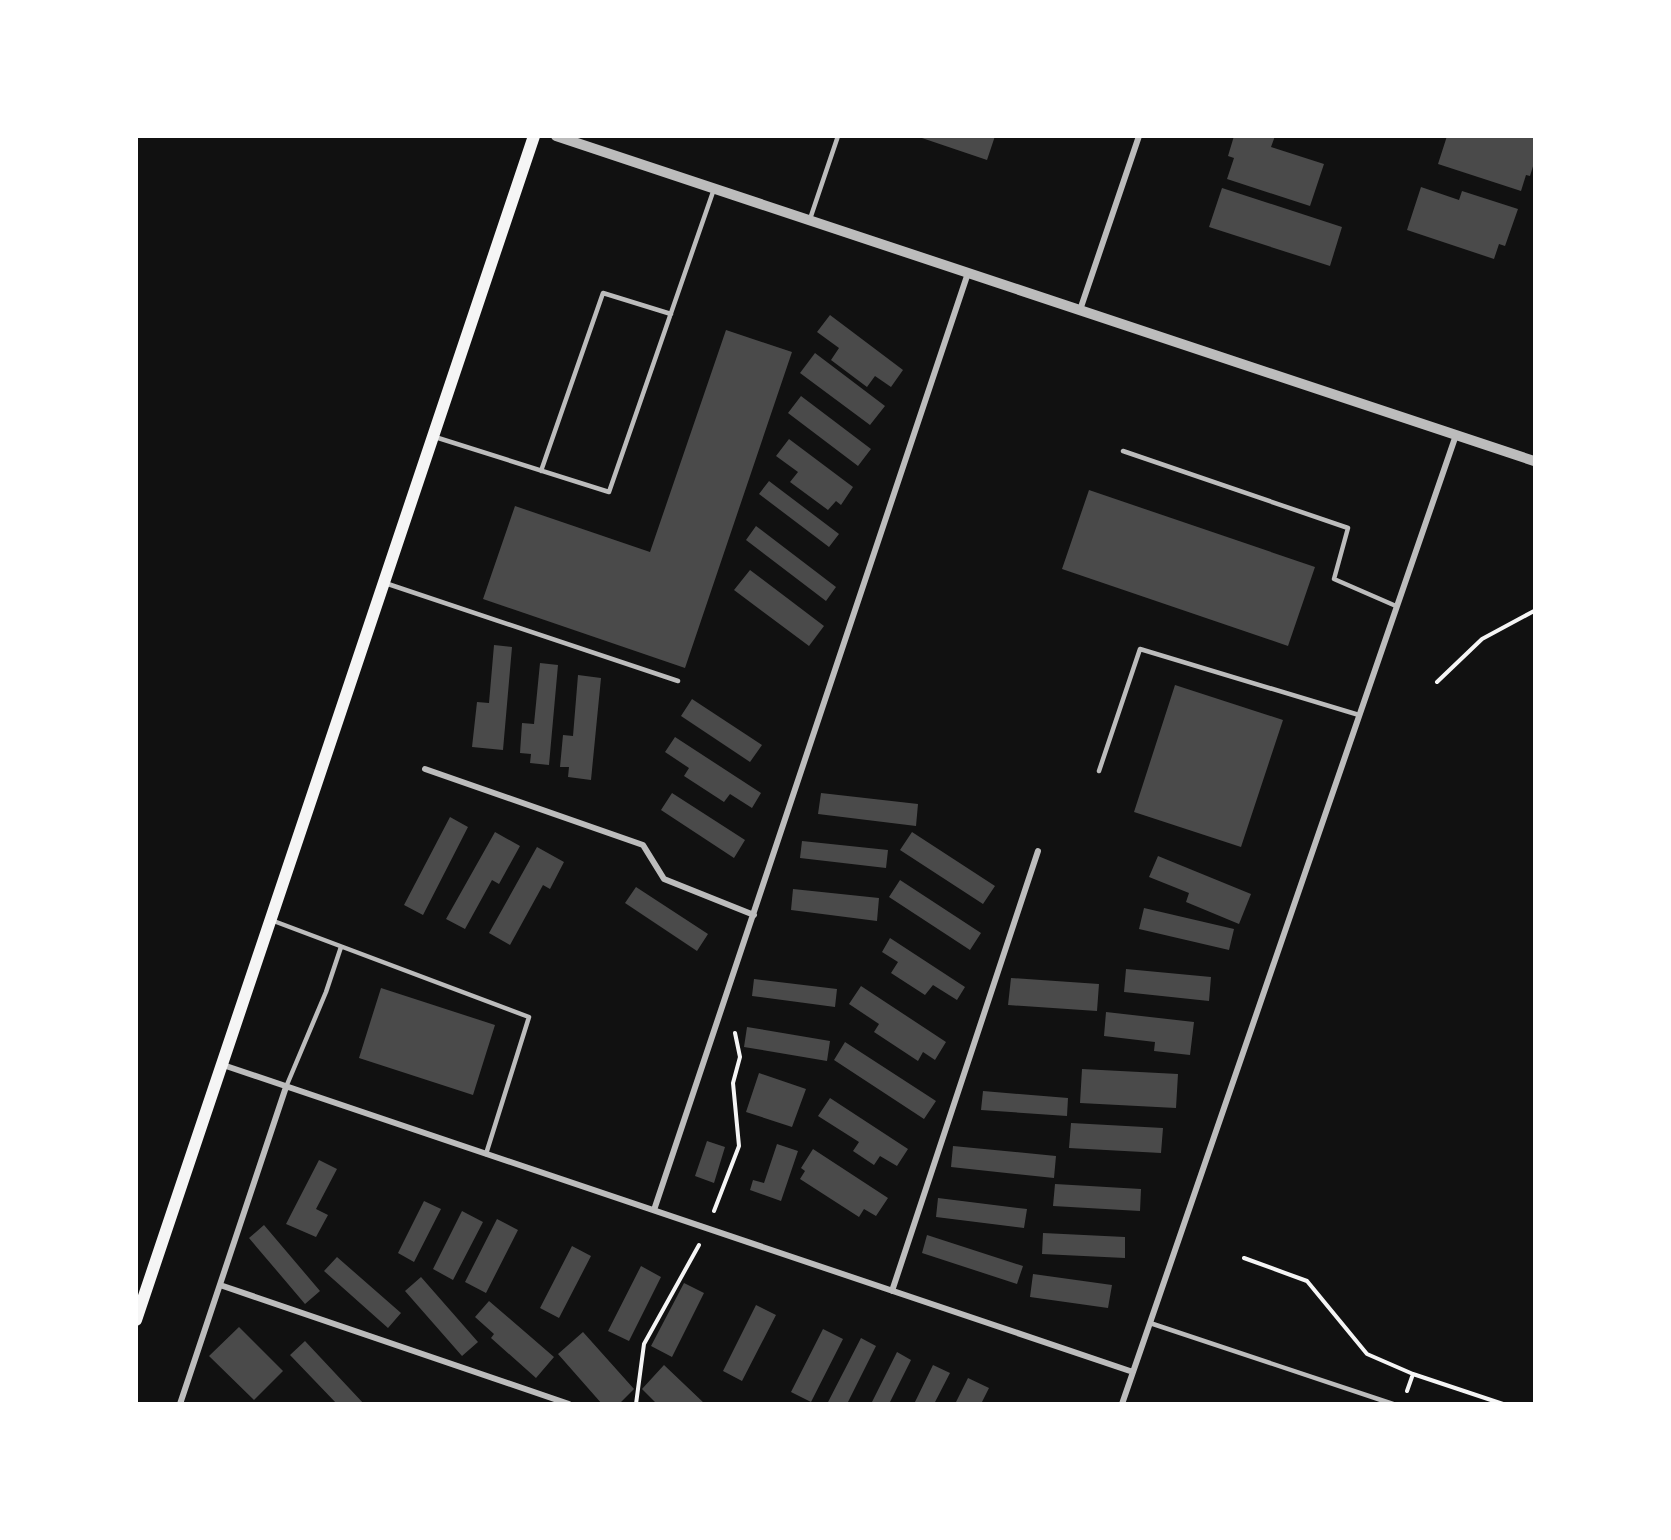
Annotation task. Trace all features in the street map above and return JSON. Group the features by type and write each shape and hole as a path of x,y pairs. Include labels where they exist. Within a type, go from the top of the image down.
{"main road":[{"path":"136,1320 435,437 534,136"}],"street":[{"path":"556,136 1534,461"},
{"path":"1080,310 1139,136"},
{"path":"654,1210 968,273"},
{"path":"1122,1404 1456,435"},
{"path":"425,769 643,845 664,879 754,915"},
{"path":"892,1291 1038,851"},
{"path":"223,1065 1133,1372"},
{"path":"180,1404 286,1087"},
{"path":"220,1285 569,1404"}],"lane":[{"path":"810,221 838,136"},
{"path":"435,437 609,492 714,189"},
{"path":"542,471 603,293 670,314"},
{"path":"1123,451 1348,528 1334,579 1396,606"},
{"path":"385,583 678,681"},
{"path":"1099,771 1140,649 1359,715"},
{"path":"271,920 529,1017 486,1154"},
{"path":"286,1087 326,992 341,947"},
{"path":"1150,1323 1393,1404"}],"path":[{"path":"1437,682 1482,639 1534,611"},
{"path":"636,1404 644,1344 707,1228 739,1146 733,1083 740,1057 726,996"},
{"path":"1244,1258 1307,1281 1366,1353 1413,1374 1503,1404"}],"building":[{"path":"916,136 995,136 987,160"},
{"path":"1234,136 1275,136 1271,147 1324,164 1310,206 1227,179 1234,158 1228,156"},
{"path":"1447,136 1534,136 1534,163 1530,176 1526,175 1521,191 1438,164"},
{"path":"1421,187 1459,200 1462,191 1518,209 1505,246 1499,244 1494,259 1407,230"},
{"path":"1222,188 1342,227 1330,266 1209,227"},
{"path":"830,315 903,370 891,387 875,376 867,387 831,360 839,348 817,332"},
{"path":"726,330 792,352 685,668 483,599 515,506 650,552"},
{"path":"815,353 885,406 870,425 800,373"},
{"path":"801,396 871,449 858,466 788,413"},
{"path":"789,439 853,487 841,505 836,501 828,510 790,482 798,472 776,456"},
{"path":"769,481 839,534 829,547 759,494"},
{"path":"1089,490 1315,567 1288,646 1062,569"},
{"path":"756,526 836,587 826,601 746,540"},
{"path":"750,570 824,626 809,646 734,590"},
{"path":"494,645 512,647 503,750 472,747 477,702 489,703"},
{"path":"540,663 558,665 549,765 530,763 531,754 520,753 522,723 534,724"},
{"path":"578,675 601,678 591,780 568,777 569,767 560,767 563,735 573,736"},
{"path":"1175,685 1283,720 1241,847 1134,812"},
{"path":"692,699 762,745 750,762 681,716"},
{"path":"675,737 761,793 752,808 730,794 724,802 684,776 689,768 665,752"},
{"path":"672,793 745,840 734,858 661,810"},
{"path":"821,793 918,804 916,826 818,814"},
{"path":"450,817 468,827 423,915 404,905"},
{"path":"495,832 520,846 499,884 492,880 465,929 446,919"},
{"path":"912,832 995,886 983,904 900,850"},
{"path":"802,841 888,850 886,868 800,858"},
{"path":"537,847 564,862 550,889 543,885 510,945 489,933"},
{"path":"1158,856 1251,894 1239,924 1186,902 1189,893 1149,877"},
{"path":"900,880 981,933 970,950 889,897"},
{"path":"636,887 708,934 697,951 625,903"},
{"path":"793,889 879,898 877,921 791,910"},
{"path":"1144,908 1234,929 1229,950 1139,929"},
{"path":"890,938 965,987 957,1000 933,985 925,995 891,973 898,962 882,952"},
{"path":"1126,969 1211,977 1209,1001 1124,992"},
{"path":"1011,978 1099,984 1097,1011 1008,1005"},
{"path":"754,979 837,989 835,1007 752,996"},
{"path":"861,986 946,1042 935,1060 923,1052 918,1061 874,1032 879,1024 849,1004"},
{"path":"381,988 495,1025 473,1095 359,1058"},
{"path":"1106,1012 1194,1022 1190,1055 1154,1051 1155,1042 1104,1036"},
{"path":"747,1027 830,1041 827,1061 744,1047"},
{"path":"845,1042 936,1101 924,1119 834,1060"},
{"path":"1082,1069 1178,1074 1176,1108 1080,1103"},
{"path":"759,1073 806,1089 792,1127 746,1112"},
{"path":"983,1091 1068,1098 1067,1116 981,1110"},
{"path":"830,1098 908,1149 897,1166 880,1156 874,1165 853,1151 859,1142 818,1116"},
{"path":"1071,1123 1163,1128 1161,1153 1069,1148"},
{"path":"707,1141 725,1147 714,1183 695,1176"},
{"path":"777,1144 798,1151 781,1201 750,1190 753,1180 764,1183"},
{"path":"953,1146 1056,1156 1054,1178 951,1167"},
{"path":"813,1149 888,1198 876,1216 864,1209 859,1217 800,1179 805,1171 801,1168"},
{"path":"319,1160 337,1169 316,1209 328,1215 316,1237 286,1224"},
{"path":"1055,1184 1141,1189 1140,1211 1053,1206"},
{"path":"938,1198 1027,1209 1024,1228 936,1217"},
{"path":"424,1201 441,1209 414,1262 398,1253"},
{"path":"462,1211 483,1222 453,1280 433,1269"},
{"path":"497,1219 518,1230 486,1293 465,1282"},
{"path":"264,1225 320,1291 305,1304 249,1238"},
{"path":"1043,1233 1125,1237 1125,1258 1042,1254"},
{"path":"927,1235 1023,1266 1017,1284 922,1253"},
{"path":"572,1246 591,1256 559,1318 540,1308"},
{"path":"337,1257 401,1313 388,1328 324,1271"},
{"path":"641,1266 661,1277 629,1341 608,1331"},
{"path":"1033,1274 1112,1285 1108,1308 1030,1297"},
{"path":"421,1277 478,1342 462,1356 405,1291"},
{"path":"684,1283 704,1293 672,1357 651,1346"},
{"path":"489,1301 554,1357 536,1378 491,1338 494,1334 475,1317"},
{"path":"756,1305 776,1315 742,1381 723,1371"},
{"path":"239,1327 283,1371 254,1400 209,1356"},
{"path":"823,1329 843,1339 811,1402 791,1392"},
{"path":"583,1332 634,1389 619,1404 602,1404 558,1354"},
{"path":"861,1338 876,1346 847,1404 827,1404"},
{"path":"305,1341 364,1404 337,1404 290,1355"},
{"path":"897,1352 911,1360 889,1404 871,1404"},
{"path":"664,1365 705,1404 657,1404 642,1389"},
{"path":"933,1365 950,1373 934,1404 914,1404"},
{"path":"968,1378 989,1388 981,1404 955,1404"}]}
